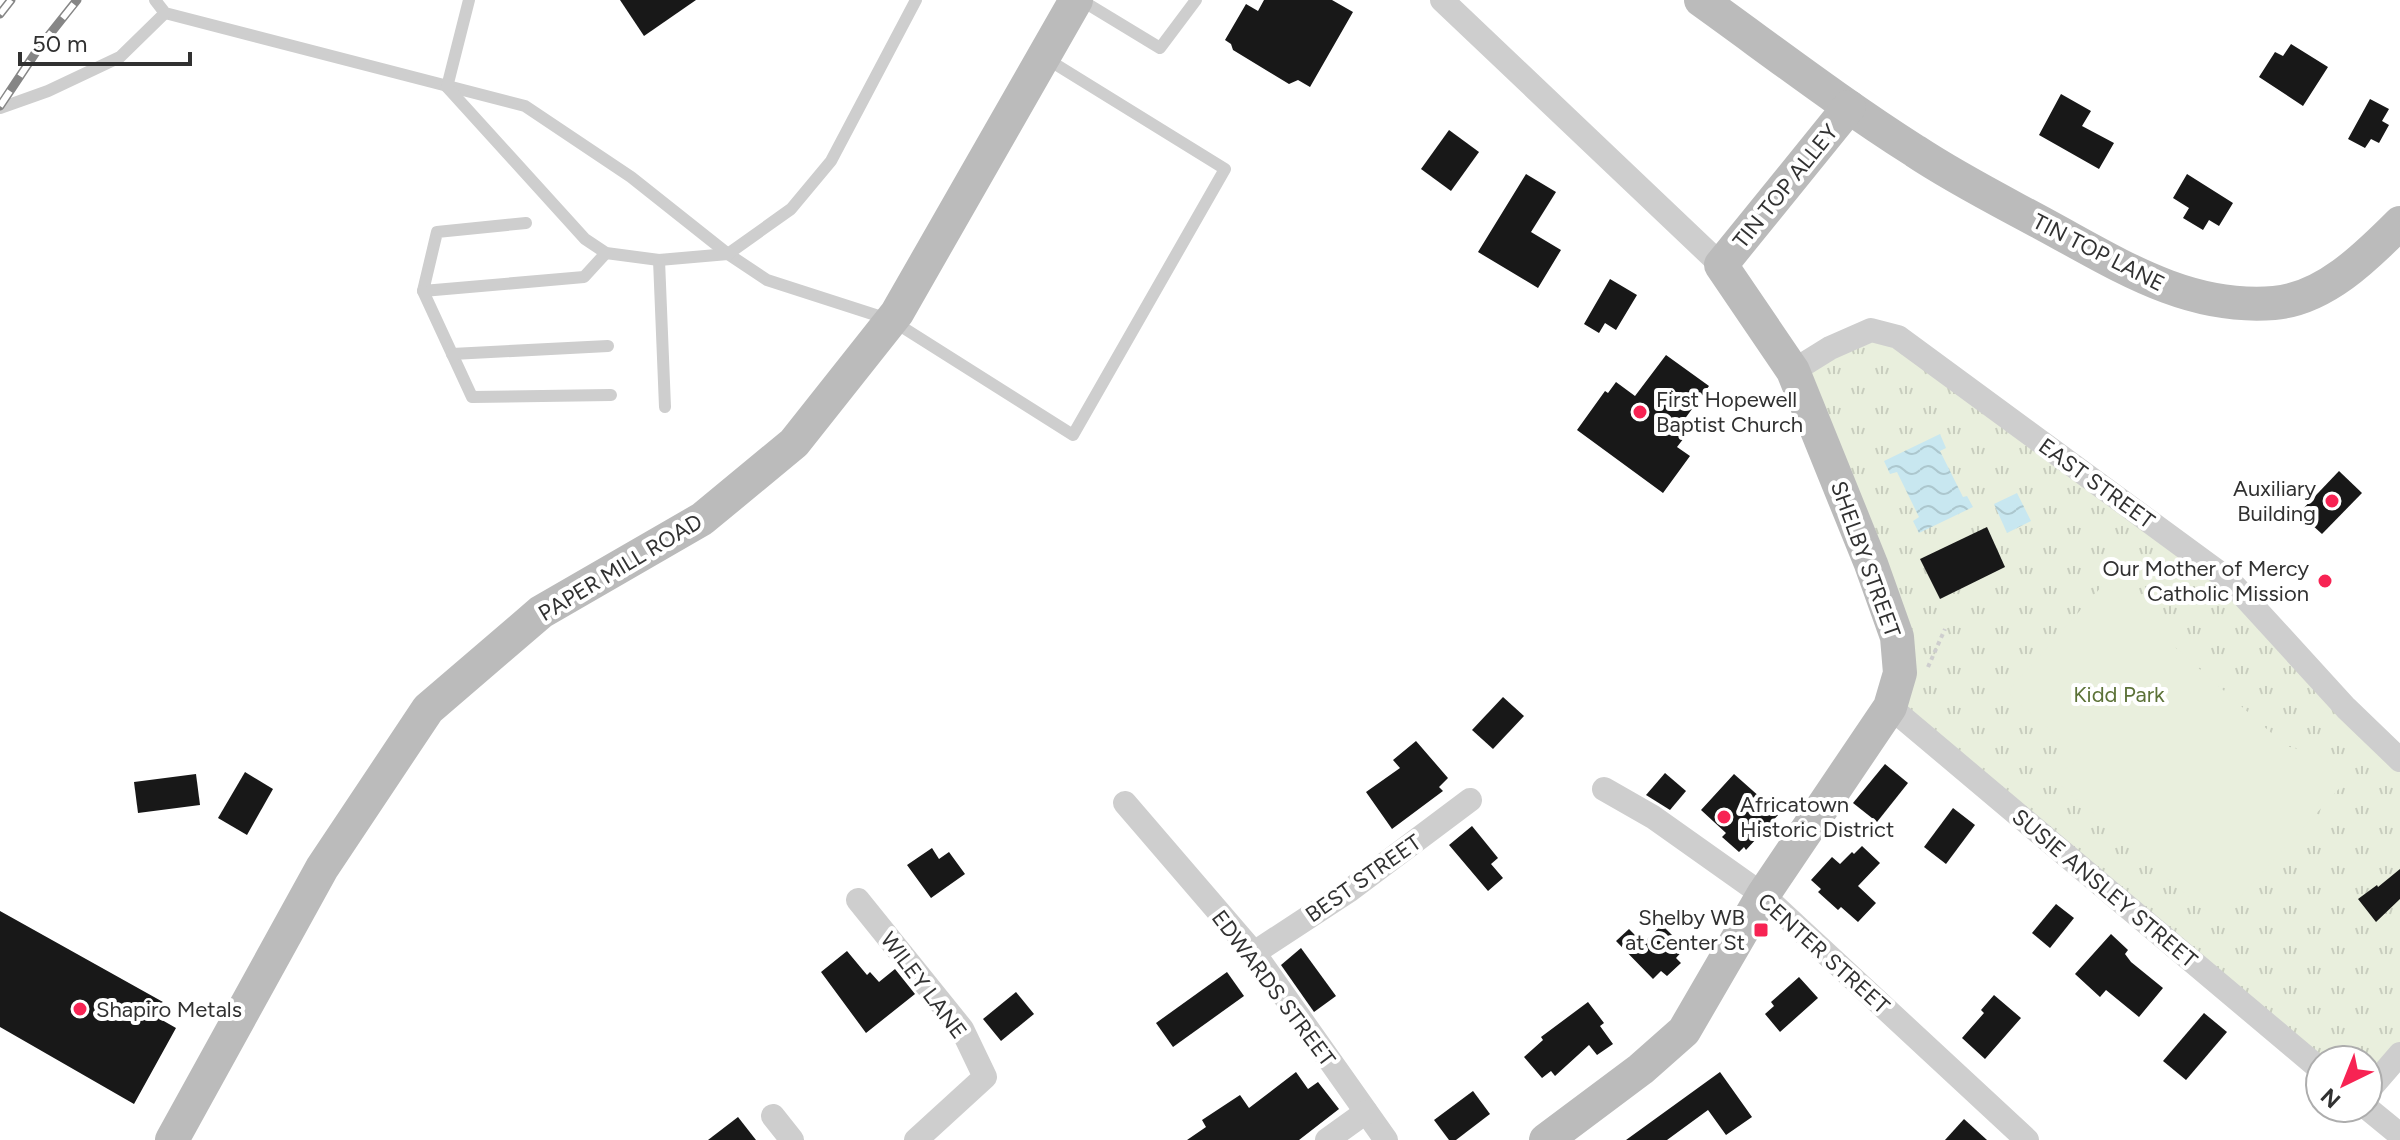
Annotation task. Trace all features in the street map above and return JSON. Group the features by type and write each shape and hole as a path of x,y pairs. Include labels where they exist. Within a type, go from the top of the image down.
{"street":[{"name":"PAPER MILL ROAD","path":"172,1140 322,868 428,709 541,612 702,519 794,443 891,320 1079,0"},
{"name":"SHELBY STREET","path":"1442,0 1721,265 1793,371 1897,637 1900,673 1890,707 1763,895 1684,1031 1641,1069 1546,1140"},
{"name":"TIN TOP LANE","path":"1701,0 1918,153 2142,277 2183,294 2225,301 2275,303 2313,292 2348,271 2400,223"},
{"name":"TIN TOP ALLEY","path":"1721,265 1849,107"},
{"name":"EAST STREET","path":"1793,371 1830,348 1871,330 1898,337 2229,580 2346,708 2400,760"},
{"name":"SUSIE ANSLEY STREET","path":"1890,707 2304,1056"},
{"name":"CENTER STREET","path":"1604,789 1653,817 1763,895 2027,1140"},
{"name":"BEST STREET","path":"1254,953 1350,890 1470,800"},
{"name":"EDWARDS STREET","path":"1125,803 1254,953 1386,1140"},
{"name":"WILEY LANE","path":"858,900 962,1029 985,1077 916,1140"},
{"path":"2384,1072 2400,1054"},
{"path":"1327,1140 1366,1112"},
{"path":"773,1116 792,1140"},
{"path":"2384,1122 2400,1135"}],"lane":[{"path":"155,0 165,13 525,106 631,177 728,254 767,280 891,320 1073,435 1225,169 1043,57"},
{"path":"447,87 469,0"},
{"path":"447,87 585,239 606,253 659,260 728,254 791,209 831,161 916,0"},
{"path":"1079,0 1160,48 1196,0"},
{"path":"0,108 48,91 120,57 165,13"},
{"path":"526,223 437,232 423,291 472,397 611,395"},
{"path":"423,291 584,277 606,253"},
{"path":"659,260 665,407"},
{"path":"452,354 608,346"}],"path":[{"path":"1927,669 1945,629"}],"green space":[{"name":"Kidd Park","path":"1871,330 2229,580 2400,760 2400,1054 2384,1072 2384,1044 2304,1044 2304,1047 1890,707 1900,673 1793,371"},
{"path":"2104,584 2286,746 2318,754 2348,779 2225,913 2209,914 2052,778 2081,758 2007,692"}],"water":[{"path":"1940,434 1946,448 1940,451 1963,497 1967,496 1973,507 1919,533 1913,521 1919,517 1897,472 1890,474 1884,461"},
{"path":"2017,493 2031,521 2007,533 1994,504"}],"building":[{"path":"620,0 696,0 644,36"},
{"path":"1264,0 1332,0 1353,12 1310,87 1298,80 1289,84 1233,50 1225,40 1246,4 1258,11"},
{"path":"2291,44 2328,67 2303,106 2259,77 2275,52 2283,56"},
{"path":"2061,94 2091,111 2082,126 2114,143 2099,169 2039,135"},
{"path":"2370,99 2389,109 2382,121 2389,125 2379,143 2371,139 2365,148 2348,139"},
{"path":"1449,130 1479,152 1451,191 1421,169"},
{"path":"1526,174 1556,192 1531,232 1561,250 1538,288 1478,252"},
{"path":"2187,174 2233,203 2219,226 2209,220 2203,230 2183,218 2189,208 2173,198"},
{"path":"1610,279 1637,295 1616,330 1605,323 1599,333 1584,324"},
{"name":"First Hopewell Baptist Church","path":"1666,355 1709,386 1678,428 1687,434 1677,447 1690,456 1663,493 1577,430 1605,391 1608,393 1616,382 1635,396"},
{"name":"Auxiliary Building","path":"2339,471 2362,493 2322,534 2299,513"},
{"path":"1987,527 2005,567 1940,599 1920,559"},
{"path":"1503,697 1524,716 1493,749 1472,730"},
{"path":"1416,741 1448,778 1439,787 1443,791 1392,829 1366,792 1400,768 1393,760"},
{"path":"1885,764 1908,783 1877,822 1853,803"},
{"path":"245,772 273,789 247,835 218,818"},
{"path":"1665,773 1686,791 1670,810 1646,795"},
{"path":"196,774 200,805 138,813 134,782"},
{"path":"1734,774 1779,814 1746,850 1744,847 1739,852 1722,837 1726,833 1701,810"},
{"path":"1953,808 1975,825 1946,864 1924,847"},
{"path":"1472,826 1498,858 1491,864 1503,878 1488,891 1449,845"},
{"path":"1862,846 1880,863 1858,886 1876,903 1858,922 1841,907 1838,910 1818,892 1821,889 1811,880 1832,857 1840,864"},
{"path":"932,848 939,859 949,852 965,874 931,898 907,865"},
{"path":"2400,869 2400,899 2376,922 2358,899"},
{"path":"2056,904 2074,918 2050,948 2032,933"},
{"name":"Shapiro Metals","path":"0,911 163,1002 155,1016 176,1028 134,1104 0,1027"},
{"path":"1662,925 1685,948 1676,958 1681,963 1667,976 1661,971 1653,979 1616,941 1629,929 1643,943"},
{"path":"2111,934 2128,950 2125,954 2131,962 2163,988 2139,1017 2106,990 2100,997 2075,974"},
{"path":"1301,948 1336,996 1314,1012 1281,965"},
{"path":"847,951 867,975 870,972 879,982 895,969 915,994 866,1033 821,972"},
{"path":"1227,972 1244,996 1173,1047 1156,1023"},
{"path":"1799,977 1818,998 1780,1032 1765,1014 1774,1006 1771,1002"},
{"path":"1016,992 1034,1014 1001,1041 983,1019"},
{"path":"1994,995 2021,1018 1985,1059 1962,1038 1984,1013 1981,1010"},
{"path":"1588,1002 1604,1023 1600,1026 1613,1044 1597,1055 1589,1045 1555,1076 1551,1071 1542,1078 1524,1057 1543,1040 1541,1037"},
{"path":"2204,1013 2227,1032 2186,1080 2163,1061"},
{"path":"1296,1072 1308,1089 1318,1082 1339,1109 1299,1140 1187,1140 1206,1127 1202,1120 1240,1095 1249,1108"},
{"path":"1720,1072 1752,1117 1726,1135 1708,1110 1667,1140 1626,1140"},
{"path":"1473,1091 1490,1114 1456,1140 1449,1140 1434,1120"},
{"path":"738,1117 756,1140 708,1140"},
{"path":"1964,1119 1987,1140 1945,1140"}],"railway":[{"path":"0,14 11,0"},
{"path":"0,106 38,49 77,0"}],"place":[{"name":"First Hopewell Baptist Church","path":"1640,412"},
{"name":"Auxiliary Building","path":"2332,501"},
{"name":"Our Mother of Mercy Catholic Mission","path":"2325,581"},
{"name":"Africatown Historic District","path":"1724,817"},
{"name":"Shelby WB at Center St","path":"1761,930"},
{"name":"Shapiro Metals","path":"80,1009"}]}
